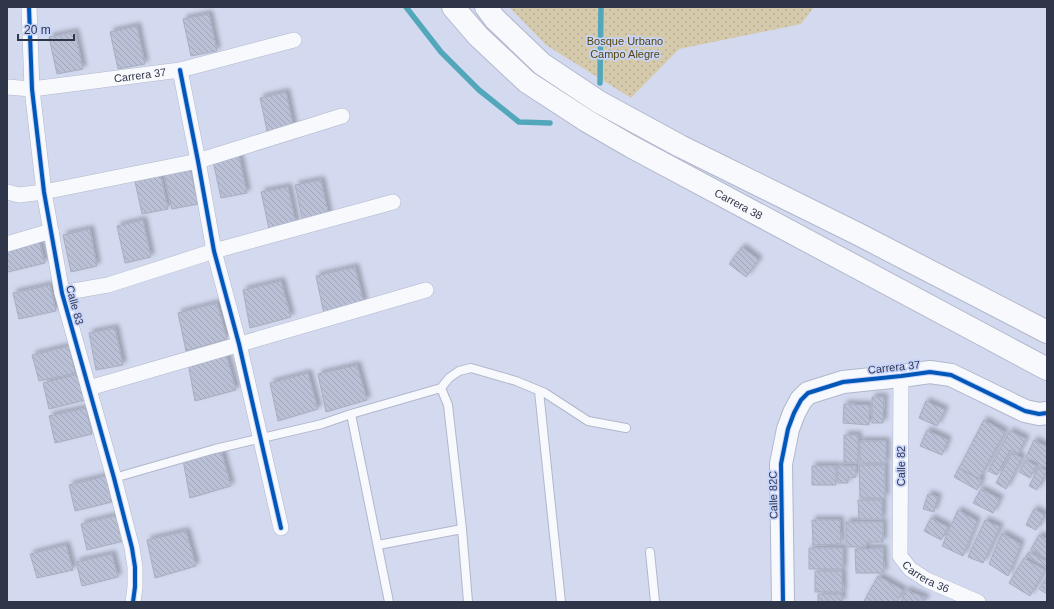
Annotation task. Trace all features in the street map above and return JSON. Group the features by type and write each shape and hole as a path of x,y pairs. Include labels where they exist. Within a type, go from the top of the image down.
{"main road":[{"name":"Carrera 38","path":"453,7 478,36 527,82 587,121 639,151 1047,369"},
{"path":"486,7 495,19 542,64 599,102 680,146 860,235 1047,332"},
{"name":"Carrera 37","path":"808,393 843,382 930,372 951,375 1025,411 1039,414 1047,413"},
{"name":"Calle 82C","path":"783,602 781,464 788,429 801,400 808,393"}],"street":[{"name":"Calle 83","path":"29,7 32,89 44,192 62,293 132,548 135,586 133,602"},
{"name":"Carrera 37","path":"7,87 32,89 180,70 294,40"},
{"path":"180,70 214,251 239,344 281,528"},
{"path":"7,192 19,195 44,192 198,161 342,116"},
{"path":"62,293 108,285 214,251 393,202"},
{"path":"7,244 51,231"},
{"path":"89,388 426,290"},
{"name":"Calle 82","path":"900,556 901,376"},
{"name":"Carrera 36","path":"900,556 910,570 927,580 978,602"}],"lane":[{"path":"114,478 215,449 322,424 441,388 449,378 459,371 471,368 516,381 539,390 588,421 626,428"},
{"path":"441,388 448,406 462,529 468,602"},
{"path":"539,390 561,602"},
{"path":"351,414 389,602"},
{"path":"378,545 462,529"},
{"path":"650,552 655,602"}],"green space":[{"name":"Bosque Urbano Campo Alegre","path":"509,7 814,7 801,24 679,49 631,98 546,45"}],"building":[{"path":"209,14 217,51 191,56 183,19"},
{"path":"137,26 145,64 118,69 110,32"},
{"path":"75,32 83,69 57,74 49,37"},
{"path":"286,92 294,129 268,135 260,98"},
{"path":"239,156 247,193 221,198 213,161"},
{"path":"190,167 198,204 172,209 164,173"},
{"path":"160,172 168,209 142,214 134,177"},
{"path":"321,180 329,217 303,222 295,185"},
{"path":"288,187 296,224 269,229 261,192"},
{"path":"143,220 151,257 125,263 117,226"},
{"path":"90,229 97,266 71,272 63,235"},
{"path":"38,237 45,263 8,272 7,245"},
{"path":"742,247 759,260 746,277 729,264"},
{"path":"355,267 364,303 324,314 316,276"},
{"path":"281,281 291,317 250,328 243,290"},
{"path":"50,285 56,311 19,319 13,293"},
{"path":"217,303 227,339 186,351 178,313"},
{"path":"115,328 123,365 96,370 89,333"},
{"path":"69,346 75,373 39,381 32,355"},
{"path":"226,354 236,390 195,401 188,363"},
{"path":"357,365 367,400 326,412 318,374"},
{"path":"308,373 318,409 278,421 270,383"},
{"path":"79,374 86,400 49,409 43,383"},
{"path":"872,397 884,397 883,423 872,423"},
{"path":"926,401 945,410 937,426 919,418"},
{"path":"844,404 870,405 869,425 843,423"},
{"path":"86,408 92,434 55,443 49,416"},
{"path":"984,420 1005,432 979,479 959,468"},
{"path":"927,430 948,440 942,455 920,446"},
{"path":"1010,431 1026,439 1018,454 1010,450 997,475 988,471"},
{"path":"844,435 858,435 858,463 844,463"},
{"path":"1034,440 1047,447 1047,468 1026,457"},
{"path":"860,441 886,441 886,463 860,463"},
{"path":"221,450 231,486 190,498 183,460"},
{"path":"1012,453 1022,458 1006,489 996,483"},
{"path":"1026,460 1036,466 1030,478 1019,472"},
{"path":"859,465 885,465 885,498 860,498"},
{"path":"812,466 836,466 836,485 812,485"},
{"path":"838,466 856,466 856,477 848,478 848,483 838,483"},
{"path":"1039,467 1047,471 1037,490 1029,486"},
{"path":"959,468 982,480 977,490 954,477"},
{"path":"106,476 112,502 75,511 69,485"},
{"path":"981,489 1000,499 993,513 973,503"},
{"path":"928,494 938,497 934,512 923,509"},
{"path":"858,500 882,500 882,519 859,519"},
{"path":"1034,509 1045,515 1036,530 1026,525"},
{"path":"958,510 977,521 963,556 942,546"},
{"path":"118,515 124,541 87,550 81,524"},
{"path":"931,518 948,527 941,540 924,531"},
{"path":"812,520 840,520 841,544 813,545"},
{"path":"985,520 1000,527 983,563 968,557"},
{"path":"846,522 883,522 883,542 866,542 866,547 846,547"},
{"path":"186,531 196,566 155,578 147,540"},
{"path":"1002,533 1021,544 1008,576 989,564"},
{"path":"1039,535 1047,539 1047,559 1031,549"},
{"path":"66,545 73,570 37,578 30,554"},
{"path":"809,548 843,548 843,569 809,569"},
{"path":"883,548 884,573 856,573 855,549"},
{"path":"1029,552 1047,562 1047,568 1026,556"},
{"path":"112,554 118,577 82,586 76,562"},
{"path":"1024,558 1045,570 1030,596 1009,583"},
{"path":"815,571 842,571 843,592 815,592"},
{"path":"878,576 903,590 897,602 864,601"},
{"path":"1047,577 1047,594 1039,589"},
{"path":"906,590 926,598 924,602 901,602"},
{"path":"818,594 842,594 842,602 818,602"}],"waterway":[{"path":"406,7 441,52 479,90 519,122 550,123"},
{"path":"600,83 601,7"}],"cycle path":[{"path":"29,7 32,89 44,192 62,293 132,548 135,567 133,602"},
{"path":"180,70 214,251 239,344 281,528"},
{"path":"783,602 781,464 788,429 794,413 801,400 808,393 843,382 930,372 951,375 1025,411 1039,414 1047,413"}]}
